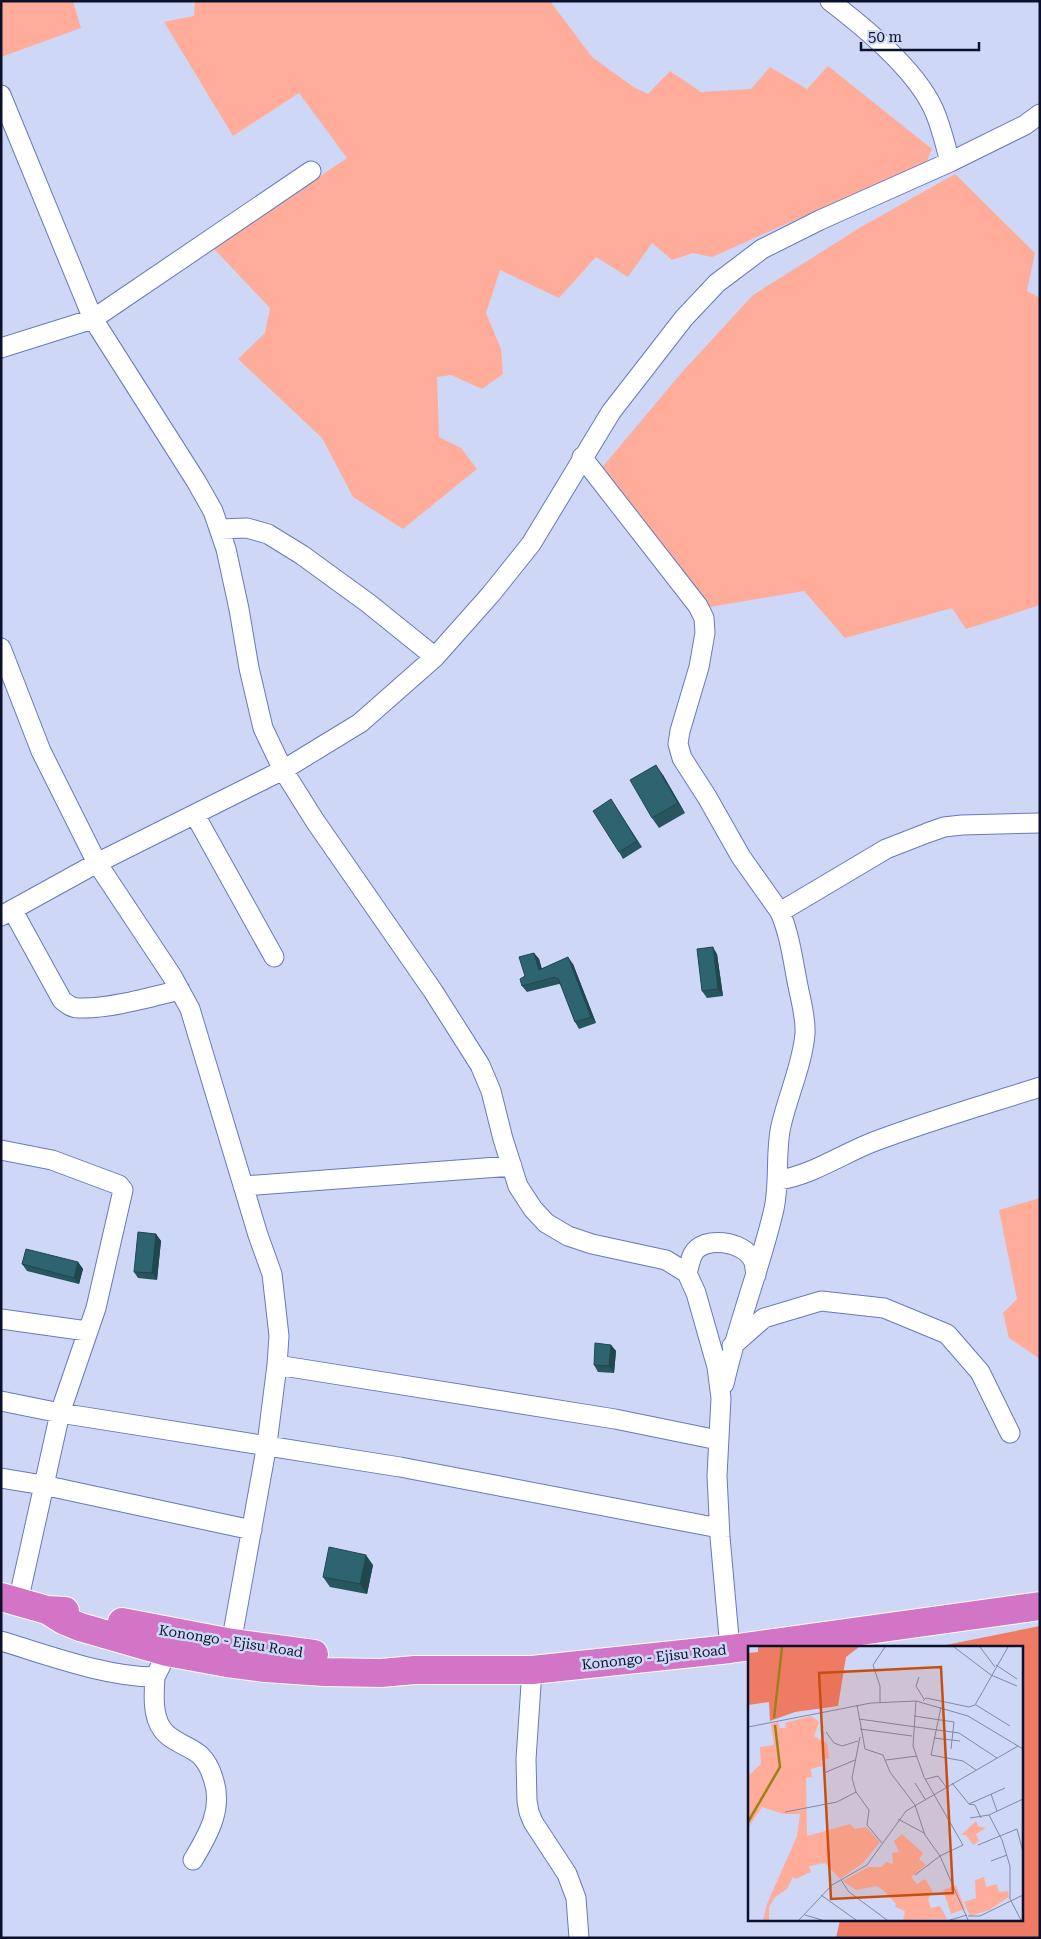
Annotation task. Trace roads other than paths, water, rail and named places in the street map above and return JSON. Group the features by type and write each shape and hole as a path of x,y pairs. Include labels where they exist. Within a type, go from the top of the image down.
{"highway":[{"name":"Konongo - Ejisu Road","path":"10,1599 47,1610 84,1613 230,1653 324,1672 381,1673 415,1670 532,1670 748,1647"},
{"name":"Konongo - Ejisu Road","path":"752,1646 1040,1606"},
{"name":"Konongo - Ejisu Road","path":"47,1610 63,1620 80,1627 168,1652 230,1653"}],"street":[{"path":"830,1 858,22 890,52 920,85 933,108 950,162"},
{"path":"1,95 93,319 213,511 220,529 236,592 248,668 263,728 283,770 315,821 433,991 480,1065 491,1091 503,1139 518,1186 533,1209 546,1223 568,1236 592,1244 666,1260 687,1273 696,1293 717,1367 721,1398"},
{"path":"180,990 118,1004 79,1008 69,1006 62,1000 7,913 97,863 283,770 360,722 435,657 491,594 531,544 611,412 684,318 717,282 762,249 820,220 950,162 1025,125 1040,114"},
{"path":"1,348 93,319 311,171"},
{"path":"582,458 698,606 704,618 704,633 699,667 678,744 682,758 707,797 741,857 780,912 785,924 804,1013 805,1033 801,1057 780,1128 778,1180 767,1236 732,1346 721,1398 717,1476 719,1528 730,1649"},
{"path":"220,529 247,528 268,534 302,555 368,603 435,657"},
{"path":"1,648 41,751 97,863 172,976 190,1009 243,1186 272,1274 279,1336 277,1365 267,1444 230,1653"},
{"path":"195,815 274,957"},
{"path":"780,912 886,850 944,827 1040,823"},
{"path":"778,1180 794,1178 898,1132 1040,1087"},
{"path":"1,1150 52,1160 119,1185 123,1190 96,1308 60,1413 43,1485 10,1599"},
{"path":"243,1186 512,1166"},
{"path":"687,1273 693,1253 705,1244 721,1242 735,1244 746,1250 754,1260 756,1275"},
{"path":"732,1346 764,1318 821,1301 884,1308 947,1334 980,1372 1010,1432"},
{"path":"1,1319 87,1332"},
{"path":"277,1365 606,1418 718,1440"},
{"path":"1,1401 60,1413 267,1444 446,1475 719,1528"},
{"path":"1,1478 43,1485 252,1530"},
{"path":"1,1641 104,1670 140,1677 155,1677"},
{"path":"168,1652 155,1677 154,1696 161,1728 168,1736 200,1756 211,1771 218,1790 217,1810 208,1835 193,1860"},
{"path":"532,1670 526,1759 527,1801 529,1812 534,1822 567,1874 576,1898 580,1938"}]}
